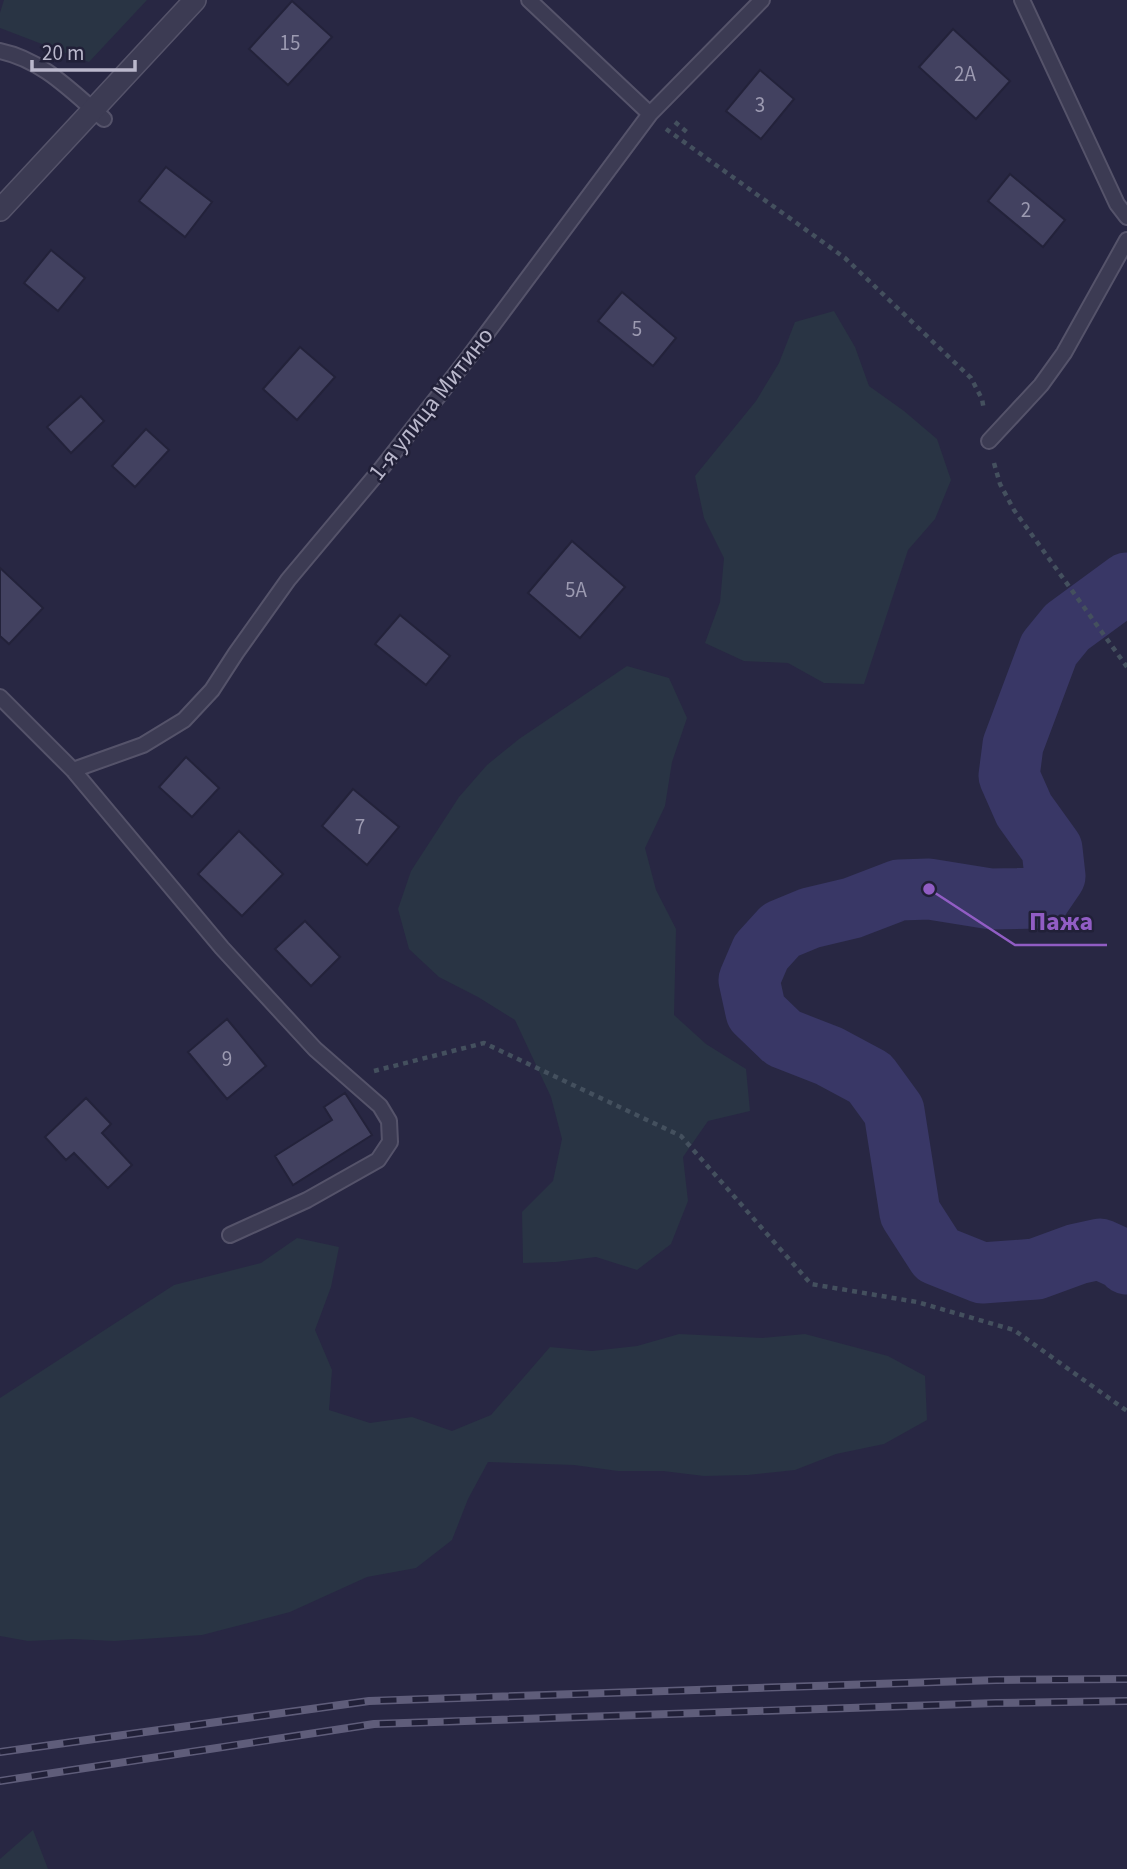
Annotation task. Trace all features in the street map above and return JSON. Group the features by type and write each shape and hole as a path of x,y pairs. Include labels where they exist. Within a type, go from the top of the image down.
{"street":[{"path":"0,210 98,114 195,0"}],"lane":[{"path":"529,0 650,114"},
{"name":"1-я улица Митино","path":"73,770 143,745 184,720 212,690 288,580 381,470 650,114 675,96 762,0"},
{"path":"1021,0 1117,204 1127,217"},
{"path":"0,51 17,55 51,74 98,114"},
{"path":"989,441 1041,385 1064,352 1127,240"},
{"path":"0,697 73,770 222,948 315,1049 380,1106 388,1121 390,1142 378,1160 307,1200 230,1235"}],"path":[{"path":"650,114 675,136 845,258 971,378 982,399"},
{"path":"1014,510 1127,667"},
{"path":"346,1078 484,1043 681,1136 811,1284 917,1302 1014,1330 1127,1411"}],"shaded area":[{"path":"4,0 147,0 89,62 0,28 0,13"},
{"path":"834,311 855,347 869,386 937,439 951,480 935,519 908,550 864,684 824,683 788,663 744,661 705,643 720,602 724,558 704,518 695,476 756,401 779,363 795,322"},
{"path":"627,666 669,678 687,718 672,762 665,806 645,848 656,890 676,929 674,1015 706,1044 746,1069 750,1111 708,1121 683,1157 688,1201 671,1244 637,1270 596,1257 523,1263 522,1212 553,1181 562,1139 551,1097 515,1020 439,977 409,949 398,909 411,871 459,797 487,765 519,739"},
{"path":"297,1238 339,1247 331,1287 315,1330 332,1370 329,1410 370,1423 412,1417 452,1431 491,1415 550,1347 592,1351 637,1346 679,1334 762,1338 805,1334 888,1356 925,1376 927,1420 884,1444 836,1454 795,1470 748,1475 704,1476 663,1471 618,1471 574,1465 488,1462 468,1499 452,1540 416,1568 367,1577 290,1612 202,1635 114,1641 28,1641 0,1636 0,1398 174,1285 261,1263"},
{"path":"33,1830 48,1869 0,1869 0,1859"}],"building":[{"path":"292,1 332,37 288,85 249,49"},
{"path":"953,29 1010,81 976,119 919,67"},
{"path":"760,70 794,99 761,139 726,111"},
{"path":"166,167 212,202 185,237 139,201"},
{"path":"1010,174 1065,220 1043,247 988,201"},
{"path":"51,250 85,278 58,311 24,283"},
{"path":"622,292 676,338 653,366 598,321"},
{"path":"300,347 335,377 297,420 263,389"},
{"path":"81,396 104,421 71,453 47,427"},
{"path":"146,429 169,450 135,487 112,466"},
{"path":"572,541 625,587 580,638 528,593"},
{"path":"0,568 43,608 9,644 0,636"},
{"path":"400,615 450,656 426,685 375,644"},
{"path":"186,757 219,788 192,817 159,787"},
{"path":"353,789 399,827 367,865 322,826"},
{"path":"239,831 283,874 242,916 198,874"},
{"path":"305,921 340,957 311,986 275,949"},
{"path":"227,1019 266,1066 227,1099 188,1052"},
{"path":"345,1093 372,1135 293,1185 275,1156 332,1120 324,1107"},
{"path":"86,1098 111,1124 102,1133 132,1165 108,1188 74,1153 66,1160 45,1137"}],"waterway":[{"path":"1127,583 1067,627 1049,649 1013,745 1009,776 1024,810 1052,849 1055,876 1040,898 991,899 929,889 899,890 781,930 761,952 749,980 756,1012 783,1038 829,1056 870,1078 894,1111 910,1213 937,1255 982,1273 1036,1269 1100,1249 1127,1264"}],"railway":[{"path":"0,1752 369,1701 996,1680 1127,1679"},
{"path":"0,1781 374,1724 1127,1701"}],"place":[{"name":"Пажа","path":"929,889"}]}
